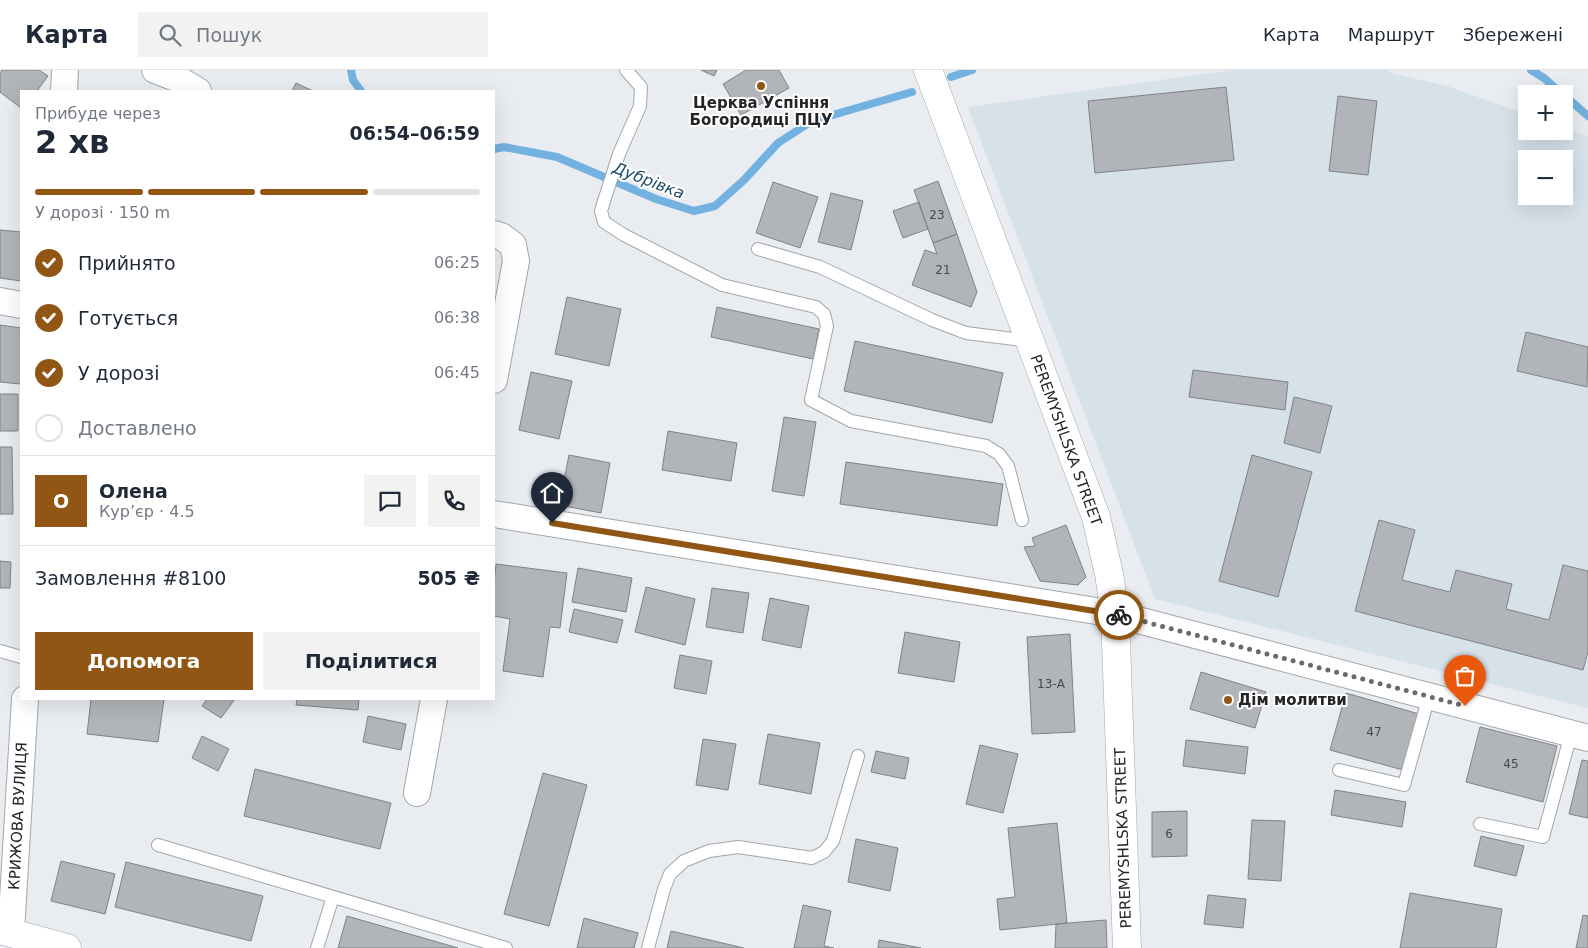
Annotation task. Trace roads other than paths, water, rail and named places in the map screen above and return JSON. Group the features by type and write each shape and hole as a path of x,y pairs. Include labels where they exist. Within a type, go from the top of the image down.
{"main road":[{"name":"PEREMYSHLSKA STREET","path":"928,70 1096,517 1109,574 1115,614 1127,948"},
{"path":"6,931 67,948"}],"street":[{"path":"64,90 65,70"},
{"path":"495,234 501,236 513,245 516,262 495,375"},
{"path":"0,301 20,304"},
{"path":"495,514 1115,614 1580,736"},
{"name":"КРИЖОВА ВУЛИЦЯ","path":"6,931 25,700"},
{"path":"417,793 434,700"}],"lane":[{"path":"626,70 641,86 640,106 619,154 604,201 601,211 604,222 624,235 722,285 816,307 824,314 827,326 811,400 851,421 986,446 999,454 1008,466 1022,520"},
{"path":"758,249 820,267 932,320 966,333 1030,342"},
{"path":"0,651 20,657"},
{"path":"1339,770 1404,785 1429,696"},
{"path":"1480,824 1543,837 1580,736"},
{"path":"648,948 670,874 684,861 709,851 738,847 812,858 824,852 833,841 858,756"},
{"path":"158,845 506,948"},
{"path":"318,948 333,897"}],"waterway":[{"name":"Дубрівка","path":"351,70 353,80 360,90"},
{"name":"Дубрівка","path":"951,77 972,70"},
{"name":"Дубрівка","path":"1531,70 1552,85"},
{"name":"Дубрівка","path":"495,149 504,147 557,157 656,199 694,211 715,206 744,180 778,143 812,121 912,92"},
{"name":"Дубрівка","path":"1573,103 1588,116"}],"place":[{"name":"Церква Успіння Богородиці ПЦУ","path":"761,86"},
{"name":"Дім молитви","path":"1228,700"}]}
